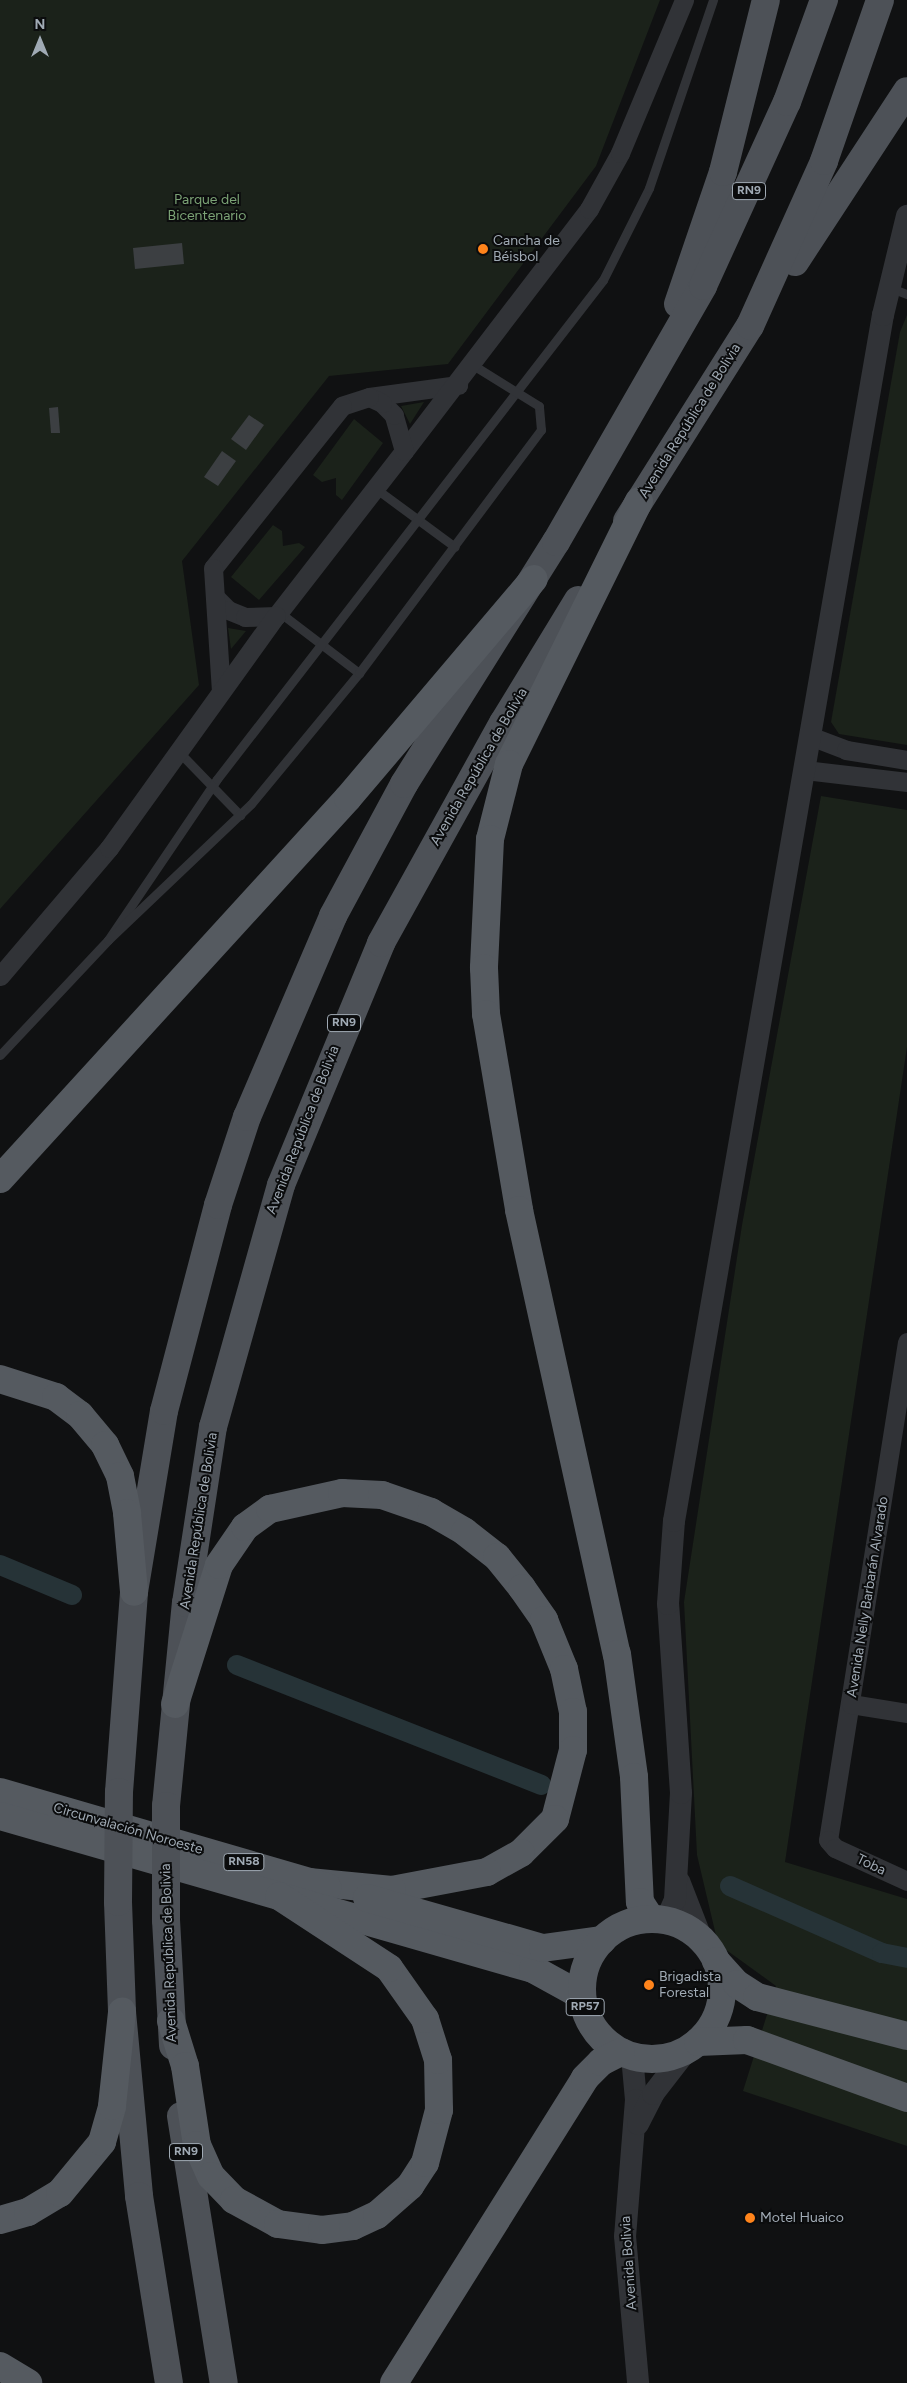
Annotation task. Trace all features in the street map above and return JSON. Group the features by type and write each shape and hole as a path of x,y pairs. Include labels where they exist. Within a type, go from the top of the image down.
{"highway":[{"path":"639,501 510,764 490,839 484,968 487,1023 518,1210 617,1654 634,1777 640,1902 659,1920 709,1950 737,1984 757,1997 907,2036"},
{"path":"0,1179 354,791 534,579"},
{"path":"0,1379 56,1397 80,1415 105,1446 120,1476 125,1504 134,1592"},
{"path":"176,1704 219,1565 245,1527 270,1509 342,1493 382,1495 431,1512 465,1532 497,1556 522,1588 544,1620 564,1669 573,1712 574,1750 555,1819 520,1853 487,1872 392,1890 311,1882"},
{"name":"Circunvalación Noroeste","path":"0,1792 311,1882 482,1943"},
{"name":"Circunvalación Noroeste","path":"0,1816 279,1896 482,1943"},
{"path":"171,2021 185,2066 197,2146 211,2176 234,2200 278,2224 322,2230 352,2226 377,2215 410,2186 425,2163 439,2110 438,2060 425,2019 388,1968 279,1896"},
{"name":"RP57","path":"626,2054 602,2038 588,2019 582,1996 585,1966 602,1940 633,1922 659,1920"},
{"name":"RN58","path":"482,1943 543,1948 602,1940"},
{"name":"RN58","path":"482,1943 582,1996"},
{"path":"692,2046 720,2004 722,1982 709,1950"},
{"path":"0,2220 28,2212 60,2193 102,2142 112,2106 122,2012"},
{"path":"394,2383 585,2078 601,2062 626,2054 663,2057 692,2046 747,2040 907,2098"},
{"path":"0,2366 28,2383"}],"main road":[{"path":"654,374 723,172 766,0"},
{"name":"RN9","path":"169,2383 144,2233 122,2012 118,1902 119,1792 134,1592 164,1411 215,1214 247,1117 333,916 404,784 534,579 654,374 751,186 824,0"},
{"name":"Avenida República de Bolivia","path":"224,2383 184,2140 171,2021 166,1920 166,1806 192,1554 213,1428 262,1242 306,1117 372,961 417,874 639,501 750,326 824,162 880,0"},
{"path":"750,326 867,158 907,91"}],"street":[{"path":"0,976 109,848 176,750 375,488 458,385 604,184 684,0"},
{"path":"659,1920 675,1900 678,1876 681,1793 668,1604 674,1520 810,736 898,290 907,216"},
{"path":"221,691 213,568 260,506 342,406 369,397 458,385"},
{"path":"369,397 394,414 404,451"},
{"path":"215,597 228,610 245,617 278,614"},
{"path":"810,736 846,750 907,760"},
{"path":"805,770 907,782"},
{"name":"Avenida Nelly Barbarán Alvarado","path":"835,1848 828,1840 907,1342"},
{"path":"851,1704 907,1713"},
{"name":"Toba","path":"835,1848 907,1882"},
{"path":"678,1876 709,1950"},
{"path":"630,2143 653,2094 692,2046"},
{"name":"Avenida Bolivia","path":"626,2054 636,2100 630,2143 625,2236 638,2383"}],"lane":[{"path":"108,940 212,786 516,390 577,317 629,234 713,0"},
{"path":"0,1055 108,940 240,815 359,673 541,430 539,406 473,365"},
{"path":"375,488 455,547"},
{"path":"278,614 359,673"},
{"path":"176,750 240,815"}],"green space":[{"name":"Parque del Bicentenario","path":"0,0 660,0 596,166 448,364 329,376 182,561 199,685 0,909"},
{"path":"907,315 907,745 839,734 831,722 900,332"},
{"path":"424,402 410,424 401,406"},
{"path":"354,419 383,443 342,500 336,495 336,478 322,482 313,475"},
{"path":"273,525 282,531 283,546 299,543 305,547 259,600 231,577"},
{"path":"228,628 246,631 231,649"},
{"path":"821,796 907,810 907,1047 785,1862 907,1899 907,2146 743,2091 776,1986 718,1944 697,1855 684,1602 742,1225"}],"building":[{"path":"182,243 184,264 135,269 133,248"},
{"path":"58,407 60,433 51,433 49,408"},
{"path":"249,415 264,425 246,450 231,439"},
{"path":"222,451 236,461 218,486 204,477"}],"waterway":[{"path":"0,1565 72,1595"},
{"path":"237,1665 541,1785"},
{"path":"730,1886 882,1953 907,1958"}],"place":[{"name":"Cancha de Béisbol","path":"483,249"},
{"name":"Brigadista Forestal","path":"649,1985"},
{"name":"Motel Huaico","path":"750,2218"}]}
